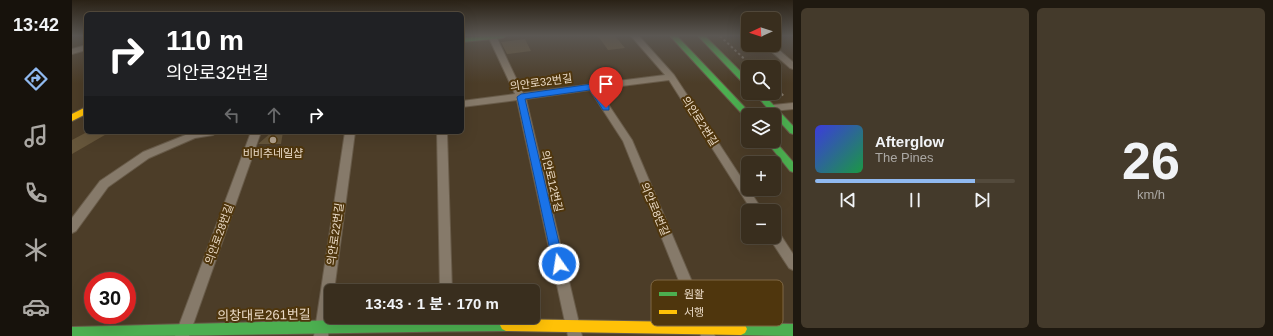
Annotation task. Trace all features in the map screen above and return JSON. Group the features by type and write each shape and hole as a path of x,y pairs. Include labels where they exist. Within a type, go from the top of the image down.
{"street":[{"name":"의안로12번길","path":"502,52 521,97 575,336"},
{"name":"의안로2번길","path":"649,52 671,77 753,204"},
{"path":"688,52 741,108"},
{"path":"717,52 741,76"},
{"path":"776,52 793,66"},
{"name":"의안로32번길","path":"464,104 671,77"},
{"name":"의안로8번길","path":"592,87 627,140 685,280"},
{"path":"765,100 774,108 791,103"},
{"path":"72,118 84,111"},
{"path":"781,116 793,131"},
{"path":"72,228 104,184 146,155 194,135 200,134"},
{"name":"의안로28번길","path":"183,333 255,134"},
{"name":"의안로22번길","path":"321,332 350,134"},
{"path":"442,134 446,284"},
{"path":"776,148 793,168"},
{"path":"780,244 793,264"},
{"name":"의창대로261번길","path":"72,333 321,332 447,326 572,325 706,332 793,330"}],"path":[{"path":"737,52 746,60"},
{"path":"781,94 791,103"}],"building":[{"path":"506,52 526,52 507,54"},
{"path":"84,134 107,134 72,154 72,140"},
{"name":"비비추네일샵","path":"270,134 283,134 281,144 258,144"}],"traffic: fast":[{"path":"688,52 741,108"},
{"path":"717,52 741,76"},
{"path":"764,100 793,131"},
{"path":"776,148 793,168"},
{"path":"72,333 342,326 506,325"},
{"path":"741,329 793,330"}],"traffic: slow":[{"path":"72,118 84,111"},
{"path":"506,325 741,329"}],"place":[{"name":"비비추네일샵","path":"273,140"}],"route":[{"path":"559,264 521,97 592,87 606,108"}]}
